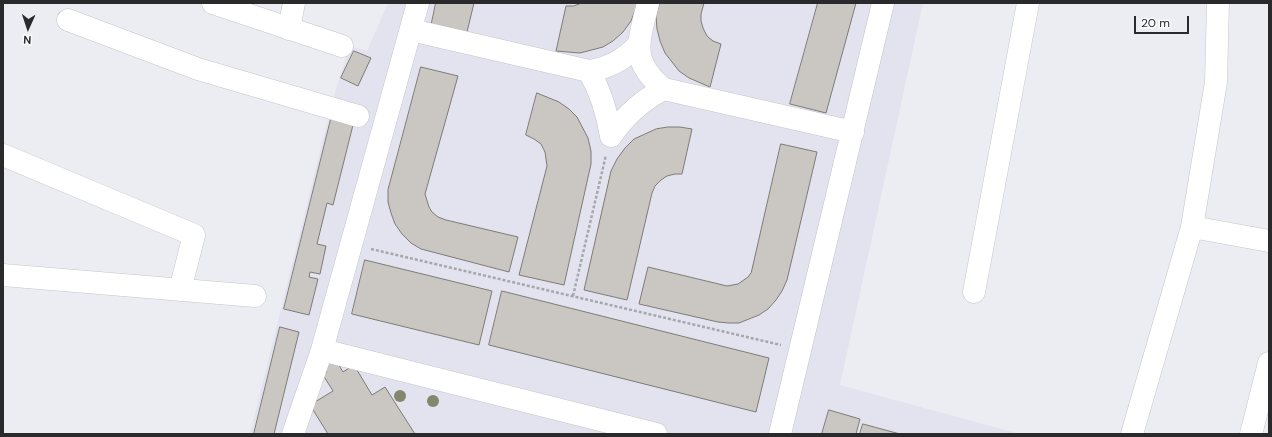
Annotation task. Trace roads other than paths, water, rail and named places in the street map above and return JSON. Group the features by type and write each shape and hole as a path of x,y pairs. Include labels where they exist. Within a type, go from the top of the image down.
{"street":[{"path":"213,3 342,46"},
{"path":"290,29 294,3"},
{"path":"294,434 322,350 418,3"},
{"path":"648,3 639,44 639,52 645,68 650,76 664,89 853,132"},
{"path":"780,434 884,3"},
{"path":"974,292 1028,3"},
{"path":"1132,434 1192,227 1216,82 1218,3"},
{"path":"68,20 198,69 358,116"},
{"path":"411,30 589,71 602,69 616,64 639,44"},
{"path":"589,71 604,101 611,136 632,110 664,89"},
{"path":"3,155 194,235 180,290"},
{"path":"1192,227 1269,240"},
{"path":"3,275 255,296"},
{"path":"322,350 656,434"},
{"path":"1251,434 1269,363"}]}
